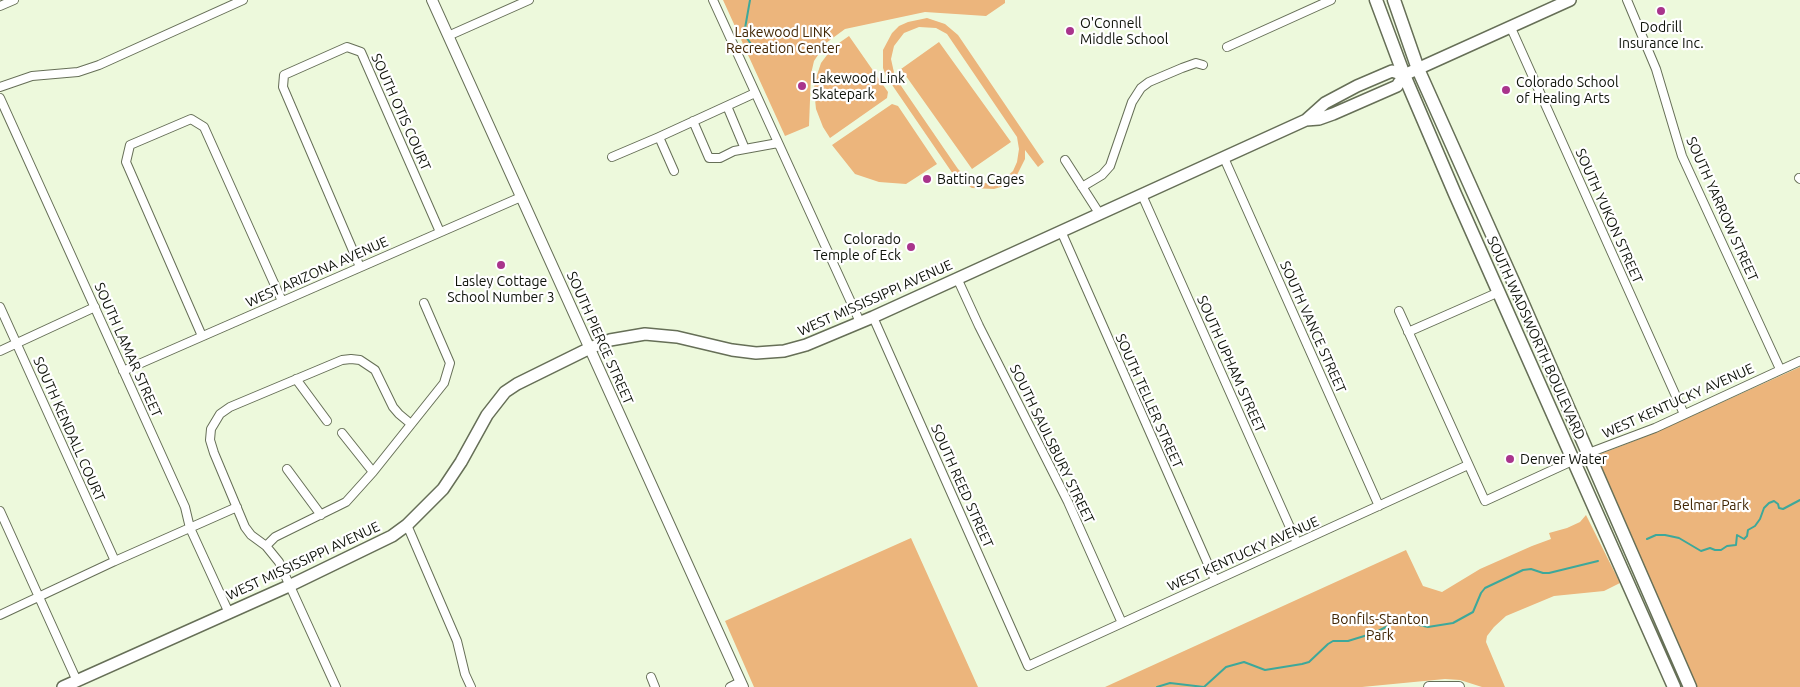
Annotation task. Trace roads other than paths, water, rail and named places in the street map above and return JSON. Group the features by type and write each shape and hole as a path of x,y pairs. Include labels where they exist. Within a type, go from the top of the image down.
{"main road":[{"name":"SOUTH WADSWORTH BOULEVARD","path":"1376,0 1404,75 1455,194 1674,687"},
{"name":"SOUTH WADSWORTH BOULEVARD","path":"1394,0 1418,69 1690,687"},
{"name":"WEST MISSISSIPPI AVENUE","path":"1306,120 1319,119 1333,114 1397,86 1404,75 1570,0"},
{"name":"WEST MISSISSIPPI AVENUE","path":"63,687 380,543 407,525 428,505 449,480 486,415 505,392 523,380 590,348 623,337 656,334 688,339 732,350 772,353 806,345 873,317 1306,120 1325,104 1357,86 1392,71 1404,75"},
{"path":"1455,194 1458,193 1464,197 1498,249"}],"street":[{"path":"0,6 14,0"},
{"path":"0,87 32,76 78,72 100,65 243,0"},
{"name":"SOUTH PIERCE STREET","path":"432,0 742,684"},
{"path":"448,36 528,0"},
{"path":"713,0 860,322"},
{"path":"1227,47 1331,0"},
{"name":"SOUTH YARROW STREET","path":"1627,0 1656,69 1682,156 1780,370"},
{"name":"SOUTH YUKON STREET","path":"1511,28 1684,414"},
{"name":"SOUTH OTIS COURT","path":"360,267 282,88 284,75 347,47 361,52 440,232"},
{"path":"1082,187 1098,178 1110,166 1132,102 1141,88 1149,82 1182,68 1196,64 1203,65"},
{"path":"612,157 755,94"},
{"name":"SOUTH LAMAR STREET","path":"0,98 185,507 190,528 229,613"},
{"path":"727,106 745,149"},
{"path":"202,336 126,162 130,145 191,119 204,127 282,301"},
{"path":"693,122 709,158 720,158 734,151 778,143"},
{"path":"659,136 674,170"},
{"name":"SOUTH VANCE STREET","path":"1224,158 1379,506"},
{"path":"1065,160 1099,214"},
{"name":"SOUTH UPHAM STREET","path":"1142,195 1297,543"},
{"name":"WEST ARIZONA AVENUE","path":"124,371 521,197"},
{"name":"SOUTH TELLER STREET","path":"1060,231 1215,580"},
{"name":"SOUTH SAULSBURY STREET","path":"957,278 982,333 1068,502 1122,623"},
{"path":"1408,332 1499,292"},
{"path":"266,546 275,537 346,502 373,472 444,383 450,363 424,303"},
{"name":"SOUTH KENDALL COURT","path":"0,307 115,561"},
{"path":"0,351 95,307"},
{"path":"1399,311 1468,465"},
{"name":"SOUTH REED STREET","path":"873,317 1028,666"},
{"path":"336,687 279,562 266,546 251,535 245,527 214,453 210,440 210,429 220,414 230,407 342,360 360,360 369,364 381,378 393,407 411,424"},
{"name":"WEST KENTUCKY AVENUE","path":"1028,666 1468,465 1485,502 1587,454 1684,414 1800,361"},
{"path":"296,379 328,421"},
{"path":"342,433 373,472"},
{"path":"287,469 321,515"},
{"path":"0,615 115,561 237,508"},
{"path":"0,511 77,681"},
{"path":"407,525 457,642 465,674 471,687"},
{"path":"651,678 655,687"},
{"path":"730,687 742,684"},
{"path":"1429,687 1458,687"}],"waterway":[{"path":"750,0 744,34 751,44"},
{"path":"1647,539 1656,535 1665,535 1679,538 1701,551 1710,548 1721,550 1727,546 1736,545 1737,535 1744,539 1747,536 1748,530 1755,526 1764,508 1769,503 1774,501 1778,504 1779,508 1783,509 1800,500"},
{"path":"1157,687 1170,683 1204,687 1226,667 1244,662 1265,670 1302,664 1309,662 1333,641 1348,641 1374,633 1402,621 1428,627 1453,623 1473,612 1485,588 1523,570 1531,569 1549,573 1598,561"}],"place":[{"name":"Dodrill Insurance Inc.","path":"1661,11"},
{"name":"O'Connell Middle School","path":"1070,31"},
{"name":"Lakewood Link Skatepark","path":"802,86"},
{"name":"Colorado School of Healing Arts","path":"1506,90"},
{"name":"Batting Cages","path":"927,179"},
{"name":"Colorado Temple of Eck","path":"911,247"},
{"name":"Lasley Cottage School Number 3","path":"501,265"},
{"name":"Denver Water","path":"1510,459"}],"park label":[{"name":"Lakewood LINK Recreation Center","path":"783,40"},
{"name":"Belmar Park","path":"1711,505"},
{"name":"Bonfils-Stanton Park","path":"1380,628"}]}
